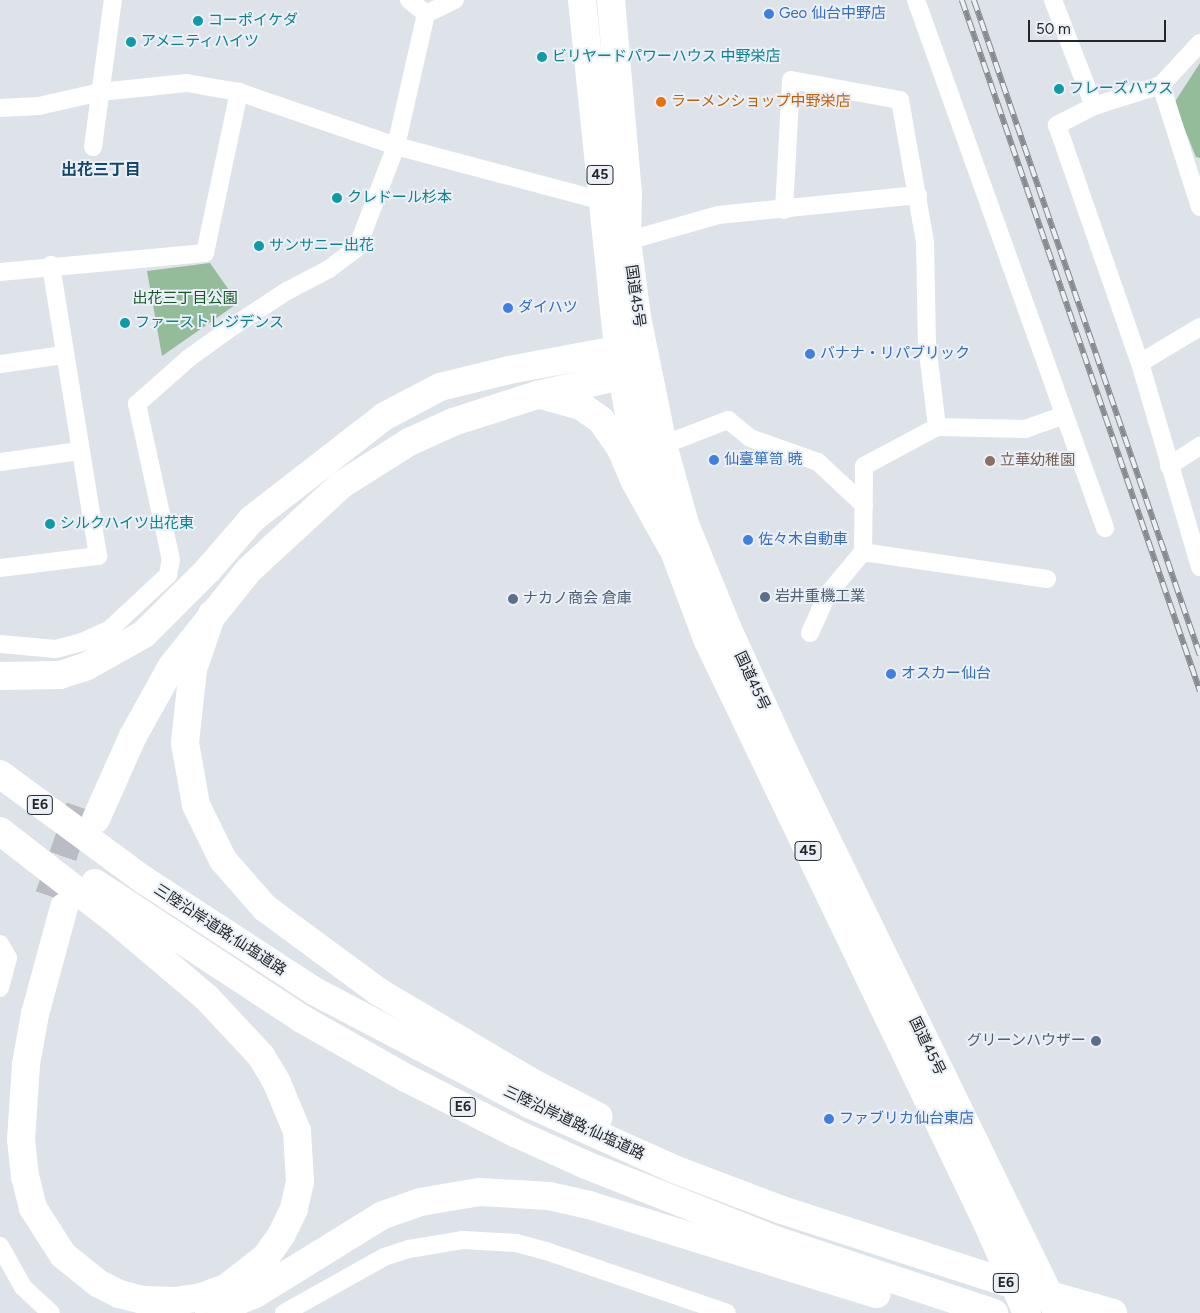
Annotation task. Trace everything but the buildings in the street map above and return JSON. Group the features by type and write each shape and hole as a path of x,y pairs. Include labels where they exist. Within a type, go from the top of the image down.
{"highway":[{"name":"国道45号","path":"582,0 603,200 632,360 647,479 708,641 1027,1313"},
{"name":"国道45号","path":"611,0 628,193 627,241 632,360 663,445 685,524 727,627 1058,1313"},
{"path":"86,821 172,666 249,570 341,485 409,442 453,422 537,395 632,360"},
{"path":"0,676 60,675 87,666 144,634 208,570 252,519 385,416 440,388 509,370 632,360"},
{"path":"537,395 581,406 601,420 611,430 671,546"},
{"path":"86,821 125,716 181,622 208,570"},
{"path":"212,614 193,669 186,709 185,743 189,776 196,805 219,854 265,908 379,992 531,1082 605,1120 785,1196 894,1248"},
{"name":"E6","path":"0,774 86,821"},
{"name":"三陸沿岸道路;仙塩道路","path":"0,812 70,865 302,1019 414,1082 586,1165 775,1240 889,1289 994,1313"},
{"name":"三陸沿岸道路;仙塩道路","path":"86,821 204,921 316,992 529,1104 683,1172 782,1210 894,1248 1113,1313"},
{"path":"0,831 121,925 207,998 261,1056 277,1083 297,1131 300,1182 294,1209 266,1257 226,1288 200,1297 175,1301 142,1300 119,1294 99,1284 63,1255 33,1208 25,1177 21,1140 24,1088 35,1014 56,902 22,990 9,1064 4,1114 4,1154 10,1188 20,1223 48,1266 88,1300 120,1313"},
{"path":"208,1313 255,1294 383,1215 420,1202 480,1192 550,1196 589,1205 889,1289 946,1313"}],"street":[{"path":"93,147 113,0"},
{"path":"408,0 426,14"},
{"path":"426,14 455,0"},
{"path":"916,0 1105,528"},
{"path":"1053,0 1094,106"},
{"path":"0,644 56,649 82,642 109,630 168,575 171,560 137,404 189,358 235,325 287,291 329,269 357,248 396,146 426,14"},
{"path":"1200,43 1161,85 1094,106 1057,125 1140,363 1200,567"},
{"path":"784,210 791,80 900,100 925,242 928,344 937,427"},
{"path":"0,108 39,106 100,92 187,83 239,92 396,146 603,200"},
{"path":"1161,85 1196,182 1200,207"},
{"path":"0,272 51,265 205,253 239,92"},
{"path":"627,241 718,215 784,210 918,195"},
{"path":"0,568 98,556 63,355 51,265"},
{"path":"1140,363 1200,328"},
{"path":"0,364 63,355"},
{"path":"810,632 827,595 863,552 864,466 937,427 1025,429 1066,416"},
{"path":"663,445 728,420 750,438 818,462 864,505"},
{"path":"1169,466 1200,446"},
{"path":"0,462 79,451"},
{"path":"863,552 1047,579"},
{"path":"0,944 8,958 0,988"},
{"path":"284,1313 384,1257 418,1247 463,1240 516,1243 546,1251 699,1309 727,1313"},
{"path":"0,1246 23,1287 51,1313"}],"green space":[{"path":"1200,63 1200,158 1196,157 1174,103"},
{"name":"出花三丁目公園","path":"210,263 238,303 162,356 147,271"}],"tunnel":[{"path":"49,896 80,807"}],"railway":[{"path":"962,0 1200,691"},
{"path":"974,0 1200,655"}],"place":[{"name":"Geo 仙台中野店","path":"769,14"},
{"name":"コーポイケダ","path":"198,21"},
{"name":"アメニティハイツ","path":"131,42"},
{"name":"ビリヤードパワーハウス 中野栄店","path":"542,57"},
{"name":"フレーズハウス","path":"1059,89"},
{"name":"ラーメンショップ中野栄店","path":"661,102"},
{"name":"クレドール杉本","path":"337,198"},
{"name":"サンサニー出花","path":"259,246"},
{"name":"ダイハツ","path":"508,308"},
{"name":"ファーストレジデンス","path":"125,323"},
{"name":"バナナ・リパブリック","path":"810,354"},
{"name":"仙臺箪笥 暁","path":"714,460"},
{"name":"立華幼稚園","path":"990,461"},
{"name":"シルクハイツ出花東","path":"50,524"},
{"name":"佐々木自動車","path":"748,540"},
{"name":"岩井重機工業","path":"765,597"},
{"name":"ナカノ商会 倉庫","path":"513,599"},
{"name":"オスカー仙台","path":"891,674"},
{"name":"グリーンハウザー","path":"1096,1041"},
{"name":"ファブリカ仙台東店","path":"829,1119"}],"district":[{"name":"出花三丁目","path":"101,170"}]}
